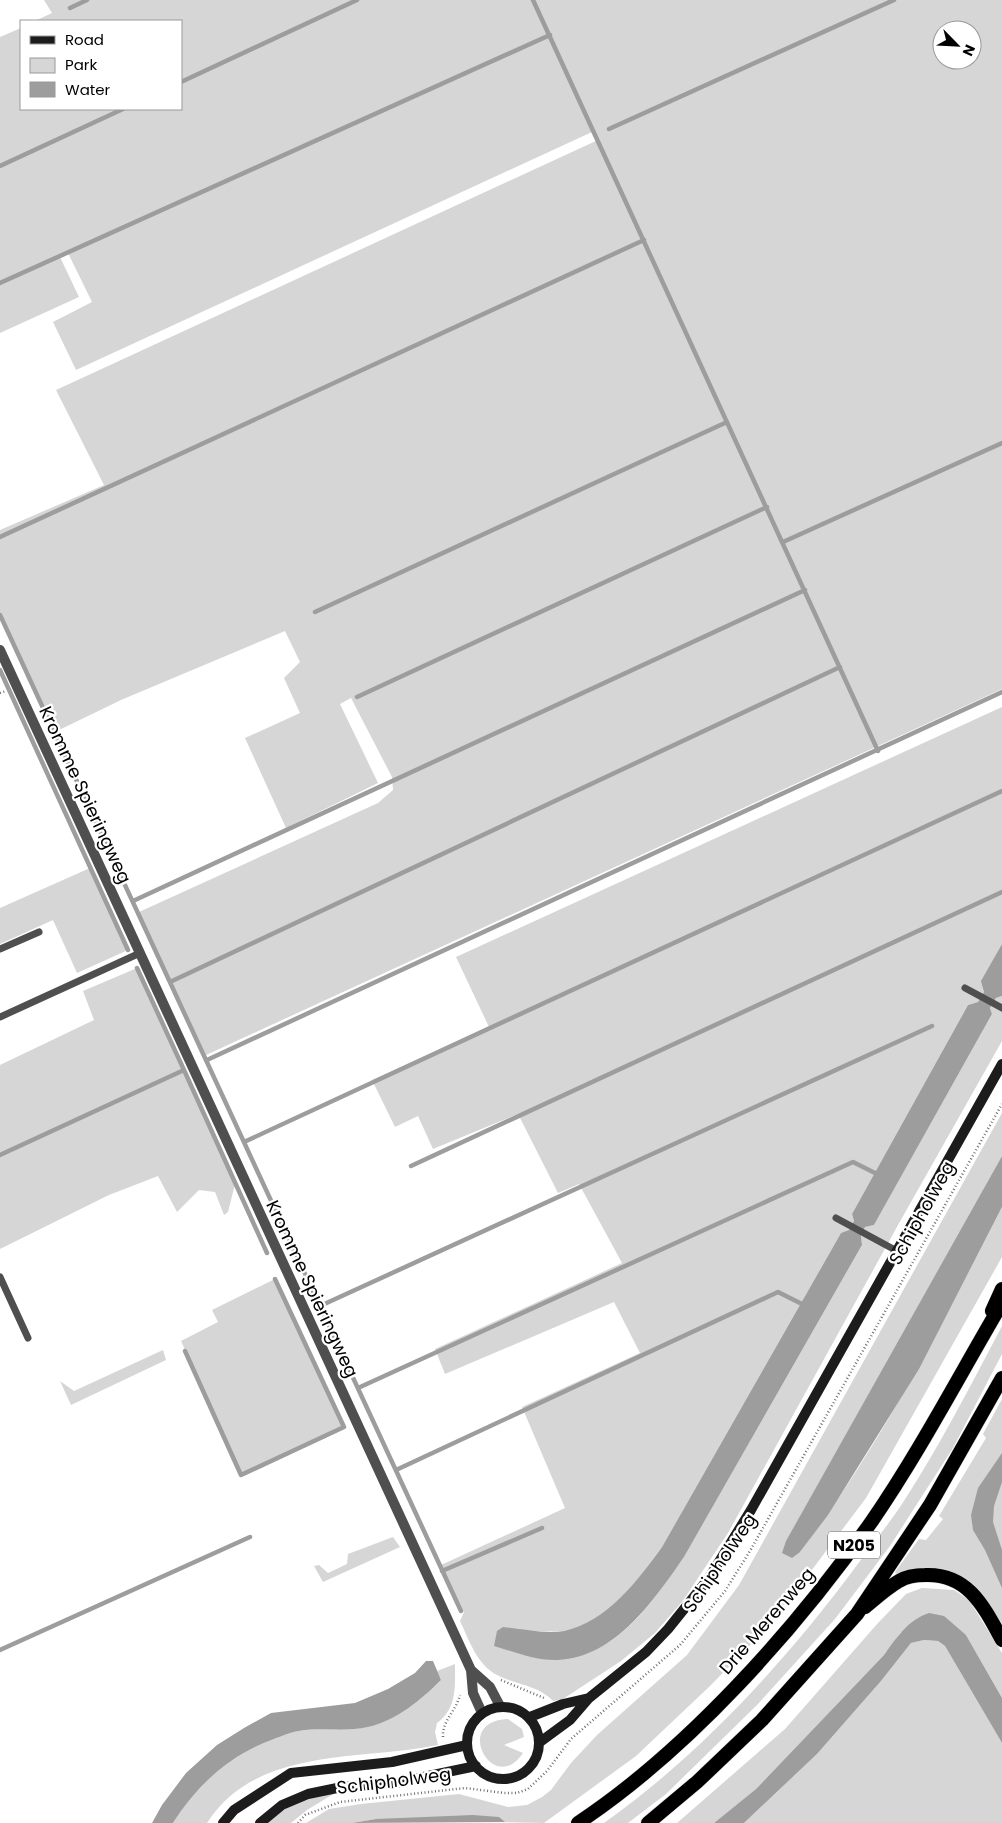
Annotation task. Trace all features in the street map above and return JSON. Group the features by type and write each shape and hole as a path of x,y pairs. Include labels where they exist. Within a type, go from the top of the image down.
{"highway":[{"name":"N205","path":"970,1358 1002,1289"},
{"name":"Drie Merenweg","path":"578,1823 619,1796 711,1712 825,1584 872,1520 901,1476 1002,1303"},
{"name":"N205","path":"648,1823 697,1782 762,1720 857,1614 930,1505 1002,1378"},
{"name":"N205","path":"857,1614 899,1580 913,1575 952,1578 974,1594 1002,1640"}],"main road":[{"name":"Schipholweg","path":"540,1742 564,1725 589,1698 646,1652 690,1604 709,1578 751,1510 1002,1064"},
{"name":"Schipholweg","path":"530,1718 553,1708 589,1698"},
{"path":"500,1706 516,1709 530,1718 537,1729 540,1742 538,1755 531,1766 522,1774 510,1778 497,1778 485,1774 476,1766 470,1756 467,1745 470,1727 482,1713 500,1706"},
{"name":"Schipholweg","path":"223,1823 234,1810 291,1773 392,1762 467,1745"},
{"name":"Schipholweg","path":"260,1823 282,1805 308,1794 342,1787 395,1783 476,1766"}],"street":[{"name":"Kromme Spieringweg","path":"0,650 471,1670 473,1693 482,1713"},
{"name":"Kromme Spieringweg","path":"471,1670 490,1687 500,1706"}],"lane":[{"path":"0,950 39,932"},
{"path":"0,1016 140,953"},
{"path":"965,988 1002,1008"},
{"path":"836,1218 896,1251"},
{"path":"0,1277 28,1338"}],"path":[{"name":"Schipholweg","path":"298,1823 305,1815 340,1802 459,1789 478,1788 504,1793 517,1793 528,1789 547,1771 571,1739 661,1664 703,1619 725,1591 822,1426 1002,1104"},
{"path":"492,1676 540,1694 553,1708"},
{"path":"445,1751 443,1728 458,1705 462,1688"},
{"path":"564,1725 571,1739"},
{"path":"453,1771 459,1789"}],"green space":[{"path":"44,0 1002,0 1002,689 206,1055 139,912 378,803 393,790 392,777 351,698 340,704 378,783 286,828 245,738 300,713 284,678 300,662 285,631 121,700 55,732 0,612 0,530 104,485 56,390 598,140 592,132 76,370 53,322 92,302 67,251 18,277 60,257 79,297 0,333 0,37 20,28 20,110 182,110 182,20 37,20 52,13"},
{"path":"1002,707 1002,944 982,981 984,992 978,1002 968,1005 852,1214 854,1221 849,1230 841,1233 662,1547 620,1599 594,1620 579,1627 563,1631 536,1631 558,1660 589,1652 618,1636 643,1612 684,1557 862,1245 861,1237 865,1227 874,1225 992,1014 990,1008 996,998 1002,996 1002,1041 728,1533 682,1602 655,1633 621,1661 563,1699 553,1701 534,1688 497,1675 484,1665 470,1644 460,1621 464,1612 441,1565 565,1508 522,1407 640,1353 614,1302 445,1374 435,1349 622,1263 579,1184 558,1193 518,1114 433,1149 418,1116 395,1127 372,1080 489,1027 456,957"},
{"path":"90,868 128,950 77,973 53,920 0,944 0,908"},
{"path":"137,968 235,1184 228,1212 224,1215 215,1192 199,1190 177,1212 158,1176 109,1195 0,1249 0,1065 94,1020 83,991"},
{"path":"1002,1113 1002,1156 801,1515 800,1552 857,1470 883,1427 933,1340 1002,1207 1002,1257 866,1498 761,1634 710,1686 636,1756 544,1823 376,1819 352,1823 306,1823 329,1809 459,1794 508,1807 527,1805 551,1790 571,1763 597,1735 687,1655 739,1585"},
{"path":"275,1279 344,1427 241,1475 181,1341 218,1322 212,1310"},
{"path":"1002,1326 1002,1354 953,1448 890,1546 835,1619 758,1704 666,1794 628,1823 604,1823 640,1796 708,1737 772,1670 830,1601 891,1520 916,1482"},
{"path":"163,1350 166,1360 71,1405 60,1381 74,1391"},
{"path":"1002,1399 1002,1624 982,1594 960,1575 947,1570 932,1568 915,1569 896,1574 895,1572 919,1539 926,1540 943,1519 939,1516 986,1438 983,1434"},
{"path":"393,1537 400,1547 323,1582 314,1566 319,1565 328,1573 347,1564 348,1554"},
{"path":"922,1588 954,1590 969,1600 1002,1653 1002,1698 966,1635 901,1632 884,1655 756,1789 714,1823 677,1823 785,1729 906,1594"},
{"path":"924,1640 938,1641 945,1646 1002,1743 1002,1823 744,1823 817,1754 881,1681 911,1643"},
{"path":"455,1664 454,1697 448,1711 437,1723 435,1732 438,1745 344,1756 312,1761 281,1769 253,1781 228,1798 207,1823 173,1823 193,1796 216,1772 243,1753 283,1735 296,1732 316,1729 368,1727 388,1720 417,1702 441,1680 437,1671"},
{"path":"508,1719 522,1729 524,1737 504,1745 523,1753 512,1764 500,1767 490,1762 483,1753 480,1742 482,1731 491,1723"},
{"path":"335,1793 307,1810 291,1823 265,1823 295,1802"}],"water":[{"path":"1002,944 1002,996 996,998 990,1008 992,1014 874,1225 865,1227 861,1236 862,1245 684,1557 660,1591 632,1624 598,1649 579,1656 550,1660 526,1656 494,1646 497,1631 503,1627 557,1632 580,1626 594,1618 608,1609 632,1586 662,1547 841,1233 849,1230 854,1221 852,1214 968,1005 978,1002 984,992 981,981"},
{"path":"1002,1156 1002,1207 919,1369 828,1515 800,1552 792,1558 782,1553 786,1541"},
{"path":"1002,1453 1002,1482 994,1506 993,1522 1002,1550 1002,1588 985,1550 973,1530 971,1515 978,1488"},
{"path":"929,1613 944,1616 966,1635 1002,1698 1002,1743 945,1646 938,1641 924,1640 911,1643 881,1681 817,1754 744,1823 714,1823 756,1789 884,1655 909,1625"},
{"path":"426,1661 433,1661 441,1680 426,1695 398,1715 368,1727 316,1729 283,1735 243,1753 216,1772 193,1796 173,1823 152,1823 162,1805 186,1773 217,1745 244,1728 271,1713 355,1703 388,1689 415,1673"},
{"path":"473,1815 499,1817 505,1822 352,1823 376,1819"}],"waterway":[{"path":"70,8 87,0"},
{"path":"182,82 357,0"},
{"path":"533,0 878,751"},
{"path":"609,129 894,0"},
{"path":"0,283 550,35"},
{"path":"0,166 121,110"},
{"path":"0,537 644,240"},
{"path":"315,612 727,422"},
{"path":"783,542 1002,443"},
{"path":"357,697 767,507"},
{"path":"133,901 805,590"},
{"path":"0,615 461,1611"},
{"path":"170,982 840,667"},
{"path":"0,670 128,950"},
{"path":"207,1060 1002,692"},
{"path":"244,1142 1002,791"},
{"path":"411,1166 1002,892"},
{"path":"0,1155 184,1070 137,968"},
{"path":"320,1306 932,1026"},
{"path":"184,1070 267,1253"},
{"path":"358,1388 853,1162 875,1173"},
{"path":"185,1351 241,1475 344,1427 275,1279"},
{"path":"396,1470 778,1292 802,1304"},
{"path":"442,1571 542,1528"},
{"path":"0,1650 250,1537"}]}
